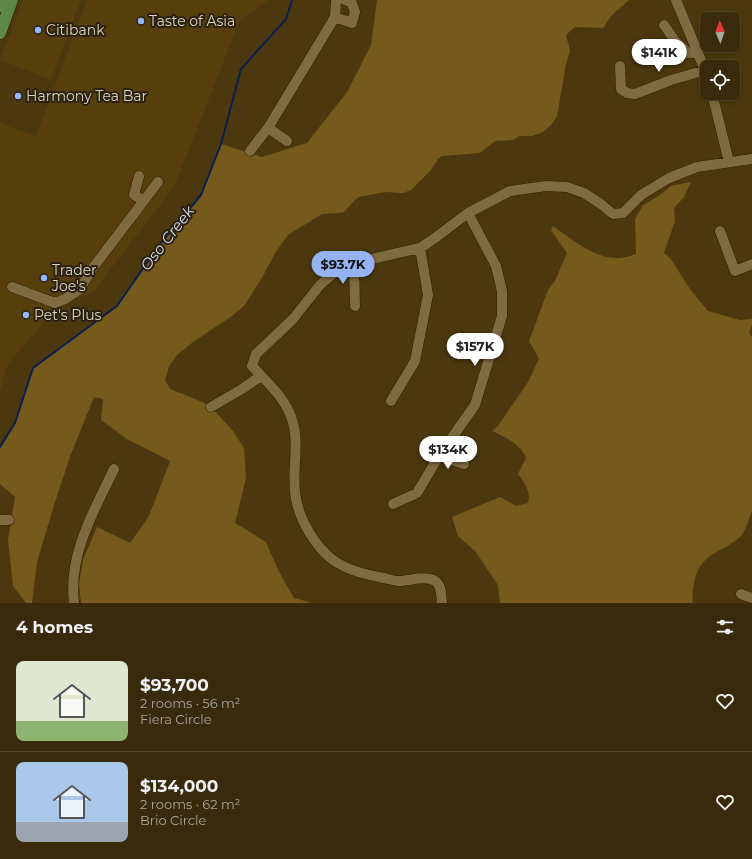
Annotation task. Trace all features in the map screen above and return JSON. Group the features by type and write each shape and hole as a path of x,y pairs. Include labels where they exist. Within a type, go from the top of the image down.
{"main road":[{"path":"0,6 2,0"},
{"path":"0,33 12,0"}],"street":[{"path":"250,151 268,128 335,17 336,0"},
{"path":"335,17 352,23 355,12 354,7 352,3 345,0"},
{"path":"676,0 701,60"},
{"path":"664,25 675,41 688,52 698,52"},
{"path":"620,66 621,89 627,94 636,94 671,80 700,73"},
{"path":"714,100 729,162"},
{"path":"268,128 287,141"},
{"path":"442,603 440,586 435,581 420,578 397,581 372,576 350,569 339,564 326,554 315,541 297,509 294,491 296,447 294,428 290,414 283,401 252,366 256,354 293,320 320,285 334,273 354,263 420,248 468,213 510,191 546,186 567,187 578,191 601,204 613,214 623,213 641,195 669,178 697,167 752,159"},
{"path":"139,176 134,195 144,201"},
{"path":"12,287 55,303 65,299 80,288 92,269 158,182"},
{"path":"393,504 417,493 439,456 475,405 502,316 502,291 496,266 468,213"},
{"path":"720,231 735,271 752,264"},
{"path":"391,401 415,361 428,295 420,248"},
{"path":"354,263 355,306"},
{"path":"211,407 261,376"},
{"path":"439,456 464,464"},
{"path":"74,603 73,575 82,538 114,469"},
{"path":"741,594 752,598"}],"shaded area":[{"path":"23,0 81,0 51,80 0,60"},
{"path":"87,0 268,0 240,20 174,187 93,292 60,304 8,364 0,392 0,123 36,136"},
{"path":"377,0 629,0 612,15 603,28 575,27 566,35 570,51 566,64 557,116 551,125 543,132 532,136 519,136 513,140 495,141 480,153 442,156 438,159 430,171 411,190 403,193 386,192 358,197 344,212 322,214 288,235 275,253 263,276 244,306 232,316 193,342 176,356 169,366 165,380 170,389 211,407 233,431 244,448 246,478 235,523 266,542 278,570 294,598 313,603 81,603 79,584 83,560 97,527 130,543 149,516 170,461 127,439 101,420 103,399 94,397 71,454 55,502 37,562 32,603 26,603 13,586 8,540 15,497 0,484 0,447 15,423 33,368 117,306 160,244 201,195 221,144 262,157 307,143 347,92 371,45"},
{"path":"691,182 684,197 674,208 675,221 664,253 670,258 690,289 708,311 740,320 752,319 752,325 749,333 752,337 752,511 745,529 740,537 711,555 700,566 694,584 693,603 500,603 498,585 475,551 458,536 452,517 500,497 516,506 528,503 528,491 518,474 526,458 524,453 512,442 492,431 498,426 528,382 539,359 529,341 548,290 555,281 567,253 551,230 553,226 572,240 602,256 625,258 636,254 635,219 643,205 660,195 671,186"}],"waterway":[{"name":"Oso Creek","path":"0,447 15,423 33,368 117,306 160,244 201,195 221,144 241,69 286,19 292,0"}],"place":[{"name":"Taste of Asia","path":"141,21"},
{"name":"Citibank","path":"38,30"},
{"name":"Harmony Tea Bar","path":"18,96"},
{"name":"Trader Joe's","path":"44,278"},
{"name":"Pet's Plus","path":"26,315"}]}
